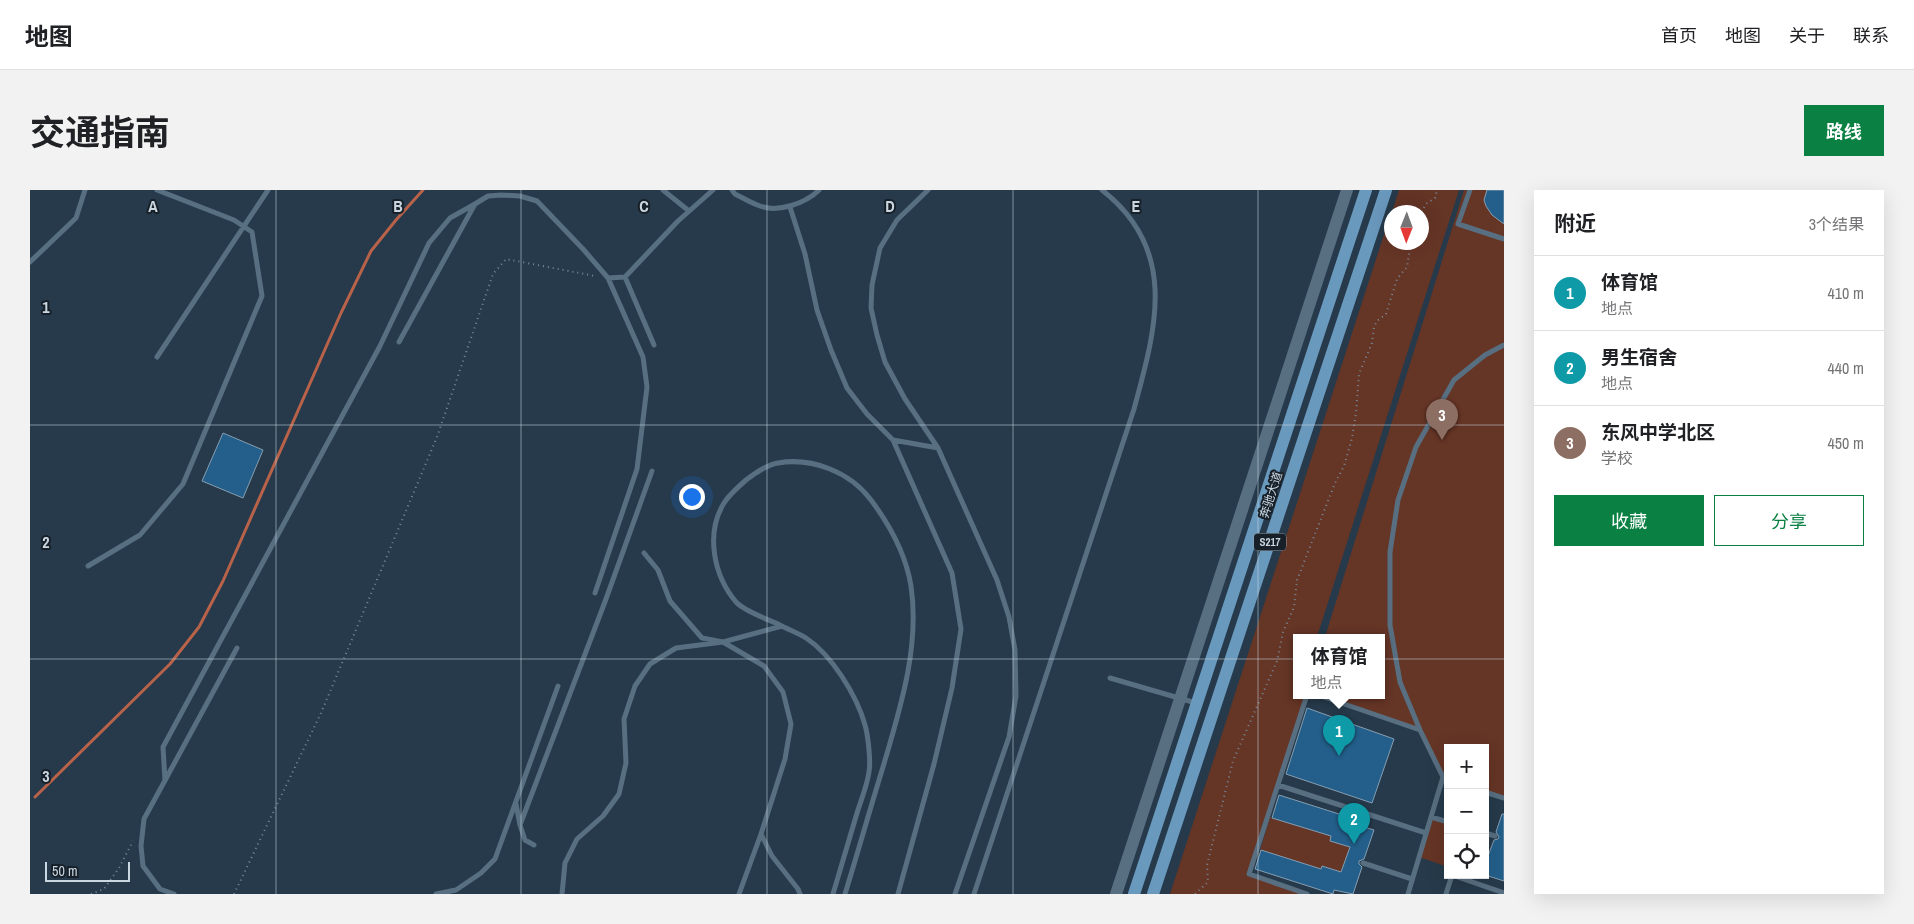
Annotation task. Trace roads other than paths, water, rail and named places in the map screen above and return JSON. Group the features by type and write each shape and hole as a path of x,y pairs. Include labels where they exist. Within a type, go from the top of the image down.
{"main road":[{"name":"奔驰大道","path":"1134,894 1366,190"},
{"name":"奔驰大道","path":"1153,894 1386,190"}],"street":[{"path":"1116,894 1347,190"},
{"path":"1147,800 1163,806"}],"lane":[{"path":"30,262 76,218 85,190"},
{"path":"88,566 140,535 183,484 262,296 252,232 234,220 157,190"},
{"path":"157,356 268,190"},
{"path":"664,190 688,211"},
{"path":"608,278 625,277 688,211 713,190"},
{"path":"732,190 735,194 761,207 790,207 814,195 819,190"},
{"path":"928,190 897,220 880,248 872,285 871,308 885,362 905,399 938,448 997,580 1010,617 1015,650 1016,696 1009,737 955,894"},
{"path":"974,894 1134,409 1153,332 1156,292 1152,263 1139,232 1122,208 1102,190"},
{"path":"1470,190 1458,224 1504,239"},
{"path":"165,781 163,748 376,354 429,243 450,218 488,196 520,196 537,202 583,248 608,278 643,357 647,387 637,470 594,593"},
{"path":"399,342 475,204"},
{"path":"790,207 805,254 817,310 831,350 848,388 867,414 893,440 952,573 961,629 950,698 898,894"},
{"path":"625,277 654,345"},
{"path":"1444,776 1420,730 1400,682 1390,625 1390,552 1398,500 1416,446 1454,380 1484,355 1504,345"},
{"path":"893,440 938,448"},
{"path":"833,894 870,770 865,726 848,684 832,663 807,639 738,605 726,589 717,570 714,550 716,524 723,504 755,472 775,463 801,461 823,465 844,476 864,491 881,514 902,557 911,583 914,615 913,642 908,671 894,728 845,894"},
{"path":"520,825 606,599 652,471"},
{"path":"644,553 658,570 670,601 702,638 723,642 764,666 784,692 791,724 785,759 739,894"},
{"path":"562,894 565,863 577,839 603,816 619,794 626,764 624,719 634,686 650,664 676,648 723,642 782,626"},
{"path":"174,894 160,889 143,866 141,846 144,819 237,648"},
{"path":"1110,678 1197,704"},
{"path":"436,894 456,890 481,873 495,859 558,686"},
{"path":"1305,699 1249,874 1307,894"},
{"path":"1330,699 1420,730"},
{"path":"1408,894 1444,781"},
{"path":"1278,785 1426,833"},
{"path":"1489,793 1504,798"},
{"path":"516,803 520,825 526,840 534,845"},
{"path":"1431,817 1444,821"},
{"path":"761,834 772,856 800,894"},
{"path":"1488,834 1495,836"},
{"path":"1363,863 1412,879"},
{"path":"1446,894 1451,879"},
{"path":"1463,879 1504,894"}],"waterway":[{"path":"35,797 170,664 199,627 223,581 341,313 371,251 423,190"}],"place":[{"name":"东风中学北区","path":"1442,440"},
{"name":"体育馆","path":"1339,756"},
{"name":"男生宿舍","path":"1354,844"}]}
